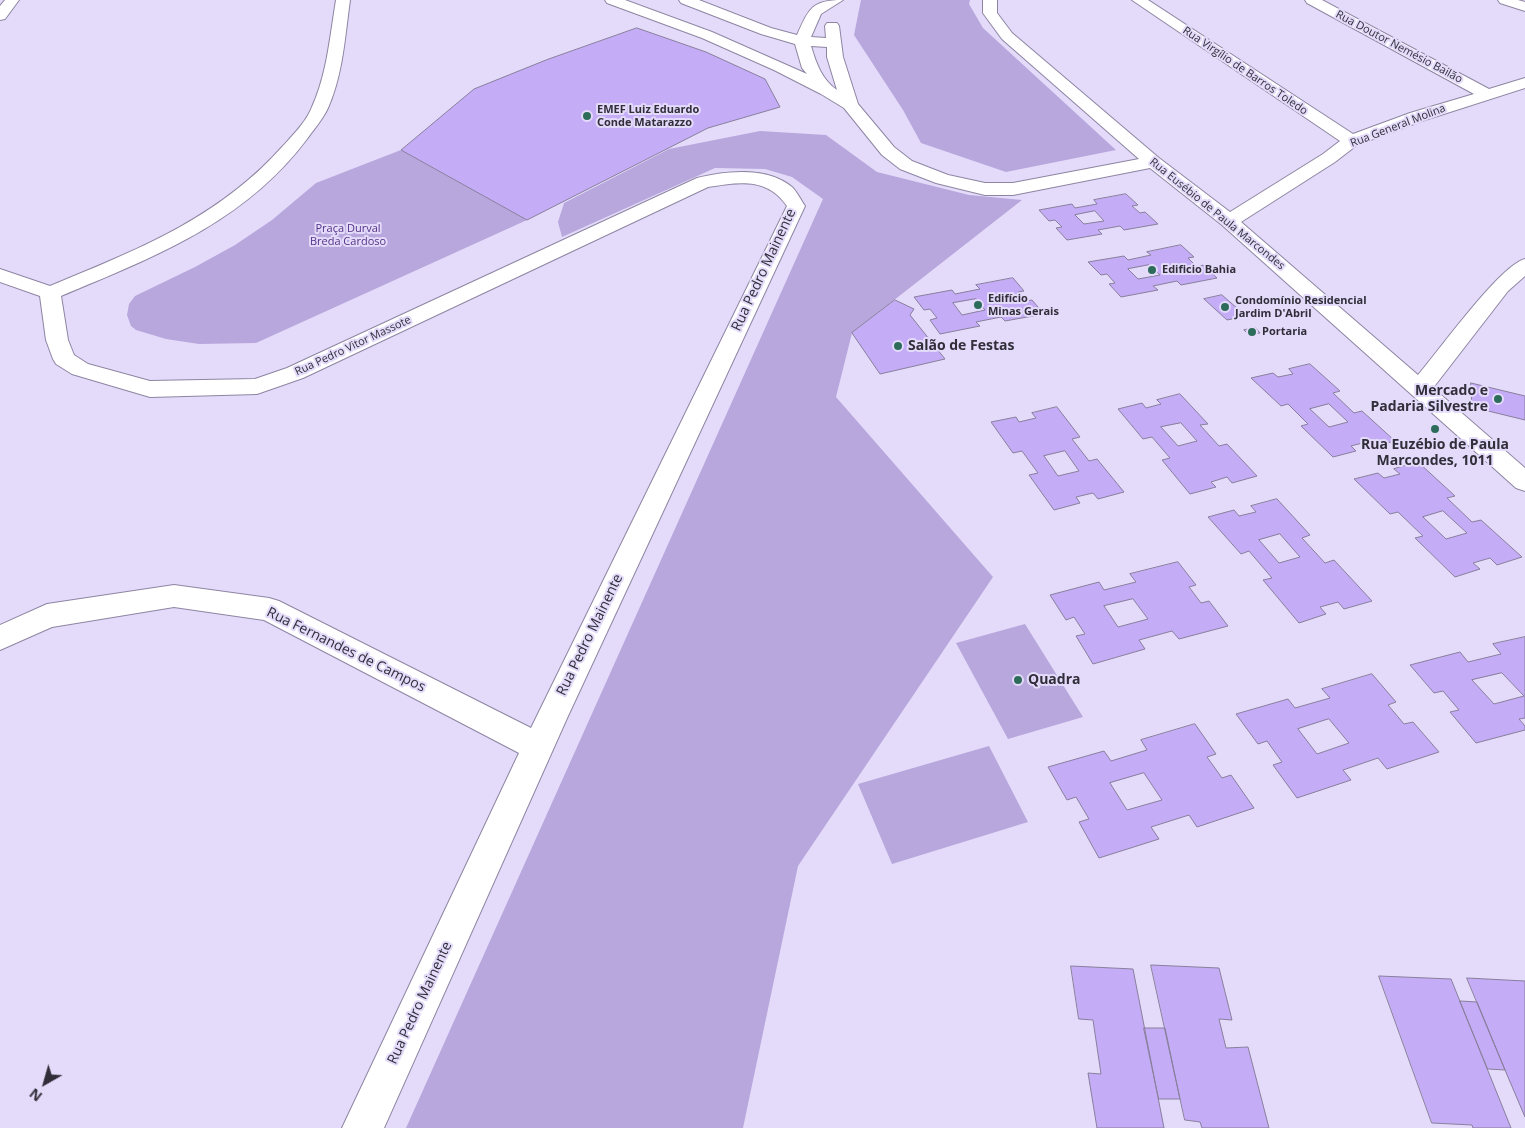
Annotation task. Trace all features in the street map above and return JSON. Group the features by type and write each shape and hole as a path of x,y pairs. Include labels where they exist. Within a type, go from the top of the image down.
{"street":[{"path":"0,16 12,0"},
{"path":"0,275 50,294 191,231 256,186 285,156 320,110 327,89 343,0"},
{"path":"612,0 707,34 826,90 850,105 896,158 906,166 942,179 977,188 1013,189 1153,162"},
{"path":"686,0 766,31 802,41 832,43"},
{"path":"796,15 815,12 837,0"},
{"path":"837,0 832,22 832,43 835,59 850,105"},
{"name":"Rua Eusébio de Paula Marcondes","path":"990,0 990,13 1007,36 1153,162 1229,221 1525,482"},
{"name":"Rua Virgílio de Barros Toledo","path":"1139,0 1351,141"},
{"name":"Rua Doutor Nemésio Bailão","path":"1312,0 1486,94"},
{"path":"1506,0 1525,7"},
{"path":"815,12 802,41 810,68 826,90"},
{"path":"737,19 771,19"},
{"path":"707,34 806,57 835,59"},
{"name":"Rua General Molina","path":"1229,221 1329,158 1351,141 1486,94 1525,83"},
{"name":"Rua Pedro Vitor Massote","path":"50,294 57,340 64,359 80,369 150,389 257,386 295,373 703,182 739,177"},
{"name":"Rua Pedro Mainente","path":"363,1128 537,747 796,206 786,191 768,180 739,177"},
{"path":"1420,389 1501,287 1525,265"},
{"name":"Rua Fernandes de Campos","path":"0,638 47,616 174,596 269,610 537,747"}],"green space":[{"path":"861,0 970,0 969,4 983,28 1116,150 1006,172 921,143 903,110 854,35"},
{"path":"760,131 826,135 877,172 969,195 1022,200 852,333 836,397 993,577 798,866 743,1128 406,1128 823,199 792,177 765,169 715,168 562,237 558,222 564,203 669,149"},
{"name":"Praça Durval Breda Cardoso","path":"401,150 527,220 256,343 199,344 166,339 136,330 131,326 127,315 129,304 135,296 235,245 272,220 316,183"},
{"name":"Quadra","path":"1025,624 1083,717 1008,739 956,643"},
{"path":"989,746 1028,822 892,864 858,784"}],"building":[{"name":"EMEF Luiz Eduardo Conde Matarazzo","path":"637,28 706,52 765,79 780,107 708,128 527,220 401,150 474,89 546,60"},
{"path":"1126,194 1138,205 1132,206 1140,213 1145,212 1158,224 1124,230 1120,226 1098,230 1102,234 1067,240 1056,228 1062,227 1055,220 1049,221 1039,210 1072,204 1075,208 1097,204 1094,200"},
{"path":"1095,211 1104,221 1084,224 1075,215"},
{"name":"Edificio Bahia","path":"1181,245 1194,257 1188,258 1197,267 1203,265 1217,278 1181,285 1177,281 1153,286 1158,290 1121,297 1109,284 1115,283 1107,274 1101,275 1088,262 1124,256 1128,260 1151,255 1147,252"},
{"path":"1149,265 1160,275 1138,279 1128,269"},
{"name":"Edifício Minas Gerais","path":"1013,278 1024,291 1018,292 1026,301 1032,300 1044,314 1005,321 1001,317 976,322 980,326 940,334 930,320 937,318 930,309 924,310 914,297 952,290 955,294 980,289 976,285"},
{"name":"Condomínio Residencial Jardim D'Abril","path":"1222,295 1246,316 1227,320 1204,299"},
{"path":"976,299 985,310 962,315 953,303"},
{"name":"Salão de Festas","path":"895,300 914,309 910,315 945,359 880,374 852,333"},
{"name":"Portaria","path":"1256,328 1260,333 1249,335 1244,330"},
{"path":"1310,364 1340,391 1333,393 1354,413 1362,411 1395,441 1372,447 1366,442 1351,446 1356,451 1333,457 1301,426 1308,424 1288,404 1281,406 1251,378 1273,373 1278,377 1293,374 1289,369"},
{"name":"Mercado e Padaria Silvestre","path":"1471,383 1525,396 1525,420 1480,409 1472,403"},
{"path":"1180,394 1208,424 1200,425 1219,446 1227,444 1257,476 1232,483 1227,477 1211,482 1216,487 1190,494 1162,460 1170,458 1152,437 1143,439 1118,409 1142,403 1146,408 1161,404 1157,400"},
{"path":"1329,404 1348,422 1329,427 1310,409"},
{"path":"1057,407 1080,437 1072,439 1089,461 1097,459 1124,492 1098,499 1093,493 1076,497 1080,503 1054,510 1029,475 1038,473 1022,451 1013,453 991,422 1016,417 1019,422 1036,418 1032,413"},
{"path":"1181,423 1197,441 1178,446 1161,427"},
{"path":"1065,451 1079,471 1058,476 1044,456"},
{"path":"1418,462 1455,496 1447,498 1472,522 1481,520 1522,557 1497,565 1490,558 1473,563 1480,569 1455,577 1415,538 1423,536 1398,512 1390,514 1354,479 1378,473 1384,478 1400,474 1394,469"},
{"path":"1277,499 1310,535 1302,538 1325,563 1334,560 1372,601 1344,609 1338,602 1320,607 1326,614 1299,623 1263,580 1272,578 1249,551 1241,554 1208,517 1234,510 1239,516 1256,512 1251,506"},
{"path":"1443,511 1467,533 1446,539 1423,517"},
{"path":"1280,534 1300,557 1279,563 1259,540"},
{"path":"1178,562 1196,585 1189,587 1201,603 1209,601 1228,626 1179,639 1172,631 1139,640 1145,649 1093,664 1076,636 1085,634 1074,617 1066,620 1050,595 1099,582 1104,590 1136,582 1130,574"},
{"path":"1133,599 1148,619 1118,627 1104,606"},
{"path":"1525,637 1525,718 1519,719 1525,726 1525,730 1476,743 1450,712 1459,710 1443,691 1434,693 1410,665 1460,652 1468,662 1501,654 1493,644"},
{"path":"1502,673 1524,696 1494,704 1472,680"},
{"path":"1372,674 1396,702 1388,705 1404,724 1413,722 1439,752 1387,769 1378,758 1343,770 1351,780 1297,798 1273,765 1282,762 1267,741 1258,744 1236,714 1288,699 1295,708 1330,698 1322,689"},
{"path":"1329,719 1349,743 1317,754 1298,729"},
{"path":"1195,724 1216,754 1207,757 1222,778 1231,775 1254,808 1197,827 1189,815 1151,827 1159,839 1099,858 1079,822 1089,819 1076,797 1067,800 1048,767 1104,751 1111,761 1147,750 1141,740"},
{"path":"1144,773 1162,800 1127,810 1110,783"},
{"path":"1151,965 1219,968 1232,1020 1219,1019 1226,1048 1248,1047 1269,1128 1202,1128 1200,1122 1185,1120"},
{"path":"1071,966 1133,969 1164,1128 1097,1128 1088,1073 1101,1074 1093,1020 1079,1019"},
{"path":"1379,976 1451,979 1511,1128 1473,1128 1472,1125 1432,1123"},
{"path":"1467,978 1525,981 1525,1117 1505,1070"},
{"path":"1460,1001 1477,1002 1505,1070 1488,1069"},
{"path":"1144,1028 1165,1028 1180,1099 1159,1099"}],"place":[{"name":"EMEF Luiz Eduardo Conde Matarazzo","path":"587,116"},
{"name":"Edificio Bahia","path":"1152,270"},
{"name":"Edifício Minas Gerais","path":"978,305"},
{"name":"Condomínio Residencial Jardim D'Abril","path":"1225,307"},
{"name":"Portaria","path":"1252,332"},
{"name":"Salão de Festas","path":"898,346"},
{"name":"Mercado e Padaria Silvestre","path":"1498,399"},
{"name":"Rua Euzébio de Paula Marcondes, 1011","path":"1435,429"},
{"name":"Quadra","path":"1018,680"}]}
